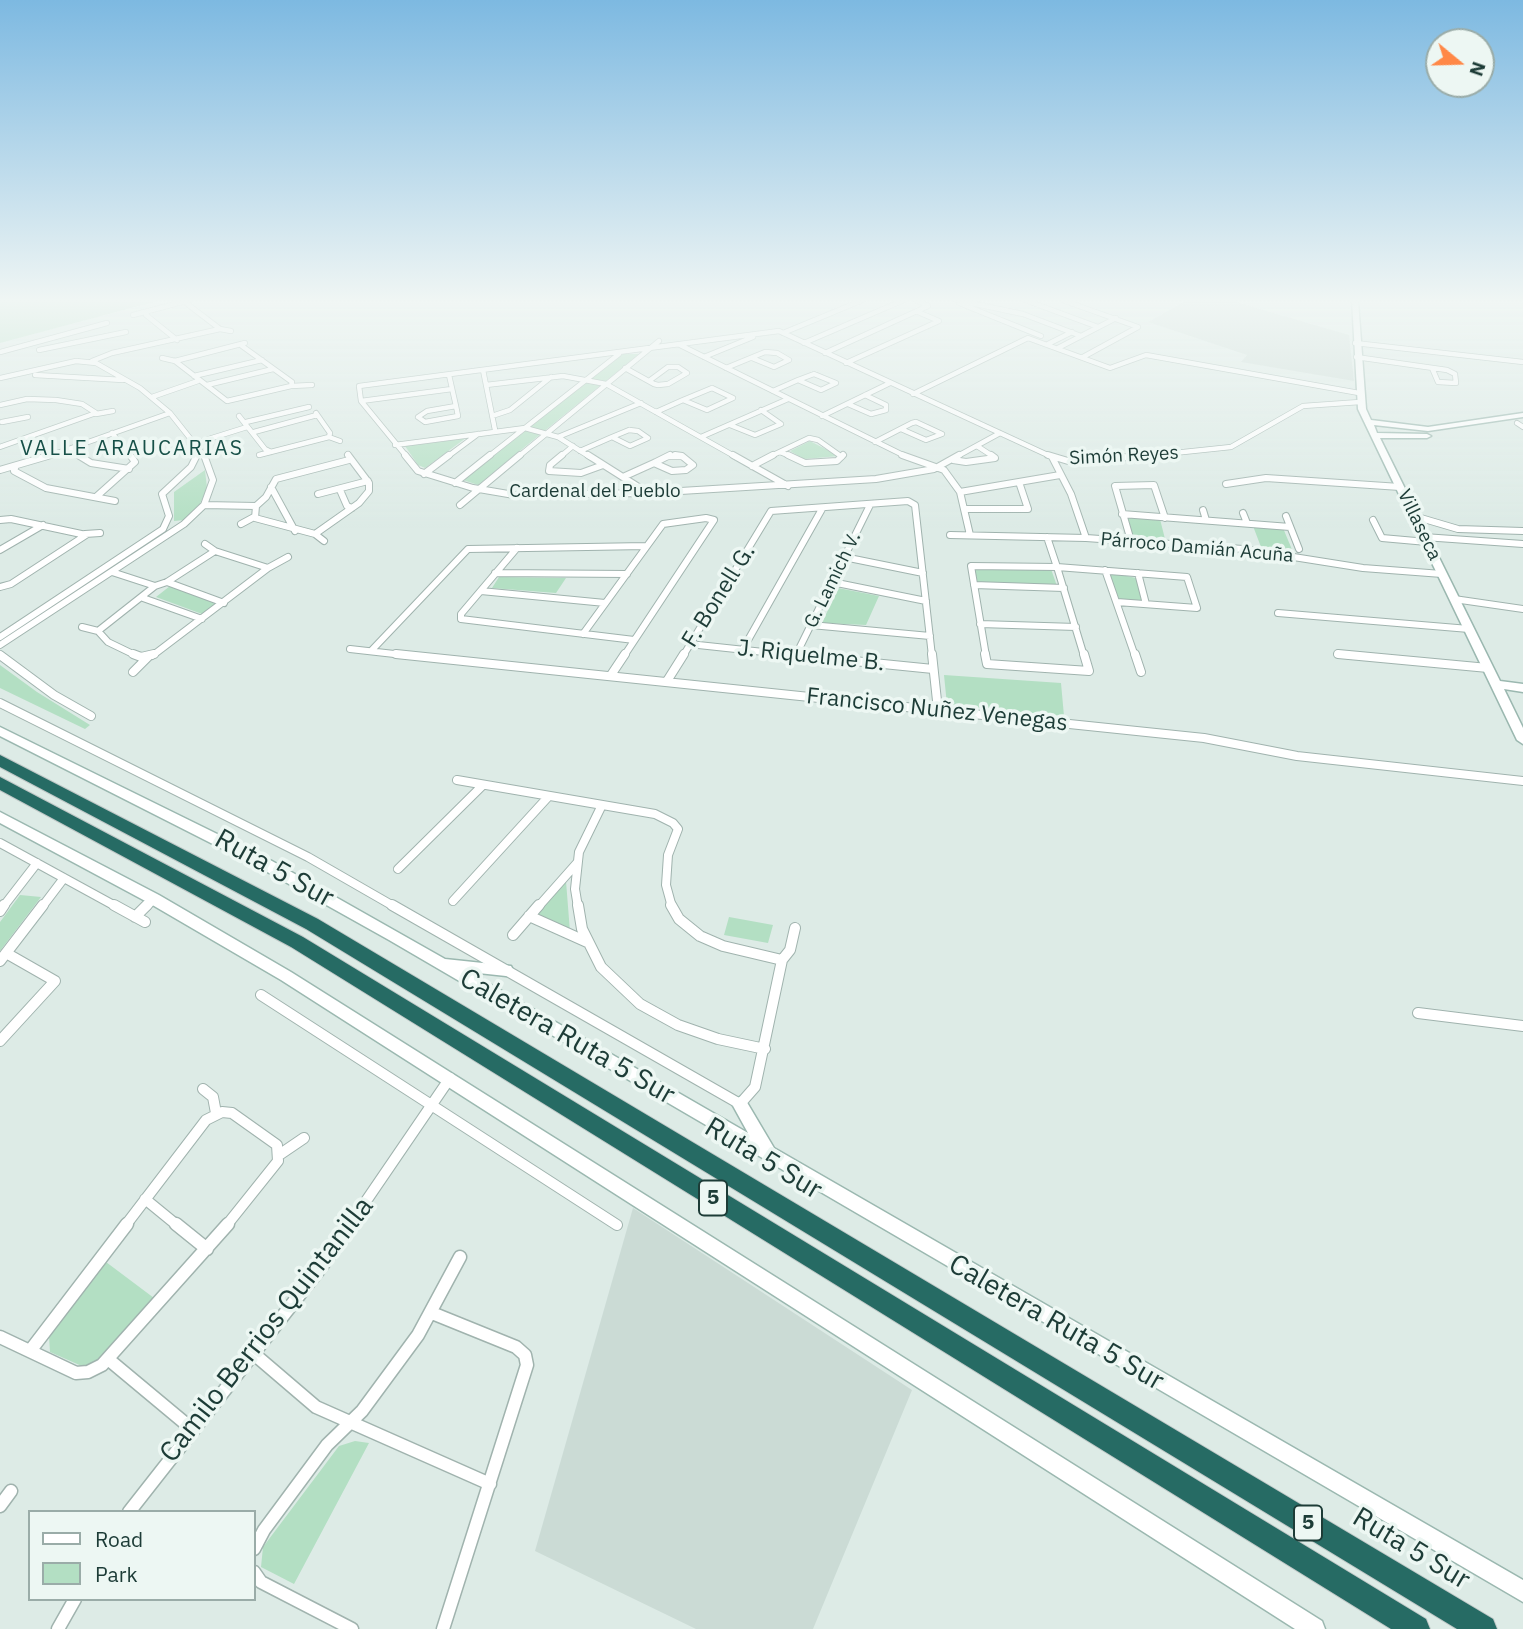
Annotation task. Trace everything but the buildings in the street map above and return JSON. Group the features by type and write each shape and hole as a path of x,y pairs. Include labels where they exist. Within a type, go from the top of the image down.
{"highway":[{"name":"Ruta 5 Sur","path":"0,761 312,924 1483,1629"},
{"name":"5","path":"0,783 297,942 1416,1629"}],"main road":[{"name":"Villaseca","path":"1357,376 1359,397 1368,422 1523,740"},
{"path":"1368,422 1428,429 1522,421"},
{"path":"1375,435 1420,437 1522,421"},
{"path":"1496,684 1523,688"},
{"name":"Caletera Ruta 5 Sur","path":"0,732 267,865 1523,1592"},
{"path":"0,817 154,899 296,982 1314,1629"},
{"path":"442,964 506,970"},
{"path":"740,1104 770,1157"}],"street":[{"path":"0,380 17,376"},
{"path":"93,376 130,382"},
{"path":"0,637 112,572 184,524 204,505 213,485 210,466 200,449 170,413 152,397 120,376"},
{"path":"194,376 230,404 291,386 312,385"},
{"path":"152,397 203,376"},
{"path":"207,385 244,376"},
{"path":"283,376 292,382 291,386"},
{"path":"441,376 359,386 361,401 452,389"},
{"path":"449,376 456,406 458,416 425,422 418,417 424,412 456,406"},
{"path":"484,376 495,430"},
{"path":"454,483 591,376"},
{"path":"460,505 615,376"},
{"path":"640,376 663,385 683,376"},
{"path":"649,381 656,376"},
{"path":"742,376 905,457 939,467 953,477 960,492 970,535"},
{"path":"773,391 811,376"},
{"path":"798,380 819,389 836,383 822,376"},
{"name":"Simón Reyes","path":"875,376 1052,457 1068,461 1128,458 1231,447 1303,406 1359,397"},
{"path":"913,394 949,376"},
{"path":"1253,376 1359,397"},
{"path":"1434,376 1436,381 1456,383 1455,376"},
{"path":"486,385 551,377 606,384 788,486"},
{"path":"492,416 510,410 551,377"},
{"path":"822,416 890,383"},
{"path":"656,412 684,400 712,388 733,398 707,410 684,400"},
{"path":"848,404 871,414 887,408 865,395"},
{"path":"0,405 30,399 56,400 82,404 96,414"},
{"path":"701,437 788,399"},
{"name":"Cardenal del Pueblo","path":"361,401 412,467 424,474 454,483 522,495 649,494 876,479 939,467 1000,433"},
{"path":"558,437 640,403"},
{"path":"196,443 310,404 330,433 329,437"},
{"path":"730,425 755,435 781,424 761,410"},
{"path":"0,447 96,414 113,411"},
{"path":"0,470 15,468 170,413"},
{"path":"254,432 317,415"},
{"path":"239,416 265,449 271,452"},
{"path":"1,420 28,417"},
{"path":"875,442 901,429 921,422 942,434 926,440 901,429"},
{"path":"395,445 525,428 558,437 649,494"},
{"path":"580,451 612,437 633,430 648,438 630,446 612,437"},
{"path":"424,474 480,432"},
{"path":"97,496 129,469 135,460 112,433"},
{"path":"259,455 329,437 340,441"},
{"path":"751,466 780,452 812,438 844,456 837,461 808,463 780,452"},
{"path":"573,446 550,465 549,471 581,473 603,465"},
{"path":"953,460 967,462 995,458 977,446"},
{"path":"67,449 91,463 129,469"},
{"path":"168,524 169,516 161,499 162,494 188,469 200,449"},
{"path":"623,477 654,463 676,455 692,465 686,470 671,471 654,463"},
{"path":"254,517 256,506 267,496 272,484 349,457 368,481 369,491 352,508 315,534"},
{"path":"1052,457 1072,494 1086,538"},
{"path":"188,469 210,466"},
{"path":"15,468 14,471 46,488 97,496 115,502"},
{"path":"270,472 275,495 295,531"},
{"path":"960,492 1060,475"},
{"path":"1226,484 1269,478 1400,487"},
{"path":"318,494 368,481"},
{"path":"964,509 1026,510 1019,482"},
{"path":"1130,541 1115,486 1150,484 1157,488 1165,518"},
{"path":"340,490 347,506 352,508"},
{"path":"267,496 275,495"},
{"path":"743,649 822,509 911,501 915,505 938,710"},
{"path":"204,505 256,506"},
{"name":"G. Lamich V.","path":"796,655 870,505"},
{"name":"F. Bonell G.","path":"667,681 771,512 822,509"},
{"path":"1203,510 1206,520"},
{"path":"1,520 14,512"},
{"path":"1243,513 1247,523"},
{"path":"1122,514 1290,527"},
{"path":"1286,516 1299,549"},
{"path":"1414,516 1444,526 1485,531 1523,531"},
{"path":"241,524 254,517 295,531 315,534 324,541"},
{"path":"583,634 646,546 667,522 706,518 715,522 611,675"},
{"path":"1,520 85,534 100,533"},
{"path":"1373,520 1382,538 1445,538 1523,544"},
{"path":"281,526 290,523"},
{"path":"0,645 168,524 184,524"},
{"path":"0,550 43,525"},
{"path":"1444,526 1445,538"},
{"path":"1485,531 1487,542"},
{"path":"1,588 81,540 85,534"},
{"name":"Párroco Damián Acuña","path":"950,535 1086,538 1269,552 1363,568 1442,574"},
{"path":"1047,537 1058,567 1089,671 987,664 971,566 1058,567 1187,577 1197,608 1116,602"},
{"path":"205,544 215,551 268,569"},
{"path":"371,651 464,552 475,548 646,546"},
{"path":"517,548 461,614 461,619 635,640"},
{"path":"82,627 98,631 144,598 155,586 167,582 215,551"},
{"path":"133,672 145,663 148,657 288,557"},
{"path":"844,557 923,573"},
{"path":"1105,570 1142,672"},
{"path":"112,572 155,586"},
{"path":"495,573 626,574"},
{"path":"1138,573 1146,604"},
{"path":"167,582 224,603"},
{"path":"832,582 926,601"},
{"path":"974,585 1064,588"},
{"path":"481,591 605,603"},
{"path":"144,598 202,619"},
{"path":"1454,599 1523,609"},
{"path":"1278,613 1469,629"},
{"path":"980,624 1076,627"},
{"path":"811,625 930,636"},
{"path":"98,631 98,635 117,647 148,657"},
{"name":"J. Riquelme B.","path":"690,644 933,668"},
{"name":"Francisco Nuñez Venegas","path":"350,649 1204,738 1297,756 1523,781"},
{"path":"1338,654 1488,668"},
{"path":"0,655 54,695 85,710 91,716"},
{"path":"0,703 270,837 740,1104 755,1087 782,960 789,953 795,928"},
{"path":"457,780 655,814 673,823 678,829 668,855 666,874 668,895 679,919 711,942 782,960"},
{"path":"398,869 482,786"},
{"path":"453,901 548,797"},
{"path":"602,805 587,833 577,863 576,902 587,942 608,975 640,1004 701,1034 765,1049"},
{"path":"0,843 145,922"},
{"path":"0,911 37,863"},
{"path":"513,935 577,863"},
{"path":"0,1041 55,981 3,957 64,878"},
{"path":"135,916 154,899"},
{"path":"529,916 587,942"},
{"path":"261,995 617,1225"},
{"path":"1418,1013 1523,1026"},
{"name":"Camilo Berrios Quintanilla","path":"131,1510 322,1266 450,1078"},
{"path":"204,1089 213,1097 216,1113"},
{"path":"30,1351 206,1120 216,1113 232,1113 274,1142 279,1155"},
{"path":"0,1336 76,1373 89,1372 107,1359 207,1249 271,1172 279,1155 291,1150 304,1138"},
{"path":"145,1199 207,1249"},
{"path":"256,1545 264,1530 347,1423 362,1411 432,1313 460,1256"},
{"path":"432,1313 516,1347 527,1360 527,1371 443,1629"},
{"path":"254,1354 316,1407 490,1484"},
{"path":"107,1359 192,1429"},
{"path":"0,1506 11,1491"},
{"path":"256,1575 261,1582 352,1629"},
{"path":"58,1629 74,1601"}],"shaded area":[{"path":"1324,376 1353,376 1354,381"},
{"path":"633,1208 912,1390 813,1629 696,1629 535,1551"}],"green space":[{"path":"595,376 612,376 478,485 463,480"},
{"path":"466,438 425,468 418,465 405,446"},
{"path":"810,441 839,456 804,459 790,451"},
{"path":"205,470 207,488 199,506 185,520 174,521 174,492"},
{"path":"1128,518 1160,519 1165,539 1132,537"},
{"path":"1253,526 1283,528 1293,552 1261,547"},
{"path":"974,567 1051,569 1057,586 978,584"},
{"path":"1113,573 1136,578 1142,601 1119,599 1110,576"},
{"path":"499,577 566,578 556,593 492,588"},
{"path":"170,586 217,603 202,614 156,597"},
{"path":"838,588 879,596 866,625 822,623"},
{"path":"0,665 90,725 85,729 0,688"},
{"path":"944,675 1061,683 1064,716 947,705"},
{"path":"566,881 570,932 536,916"},
{"path":"20,895 41,897 0,951 0,922"},
{"path":"729,917 773,925 768,943 724,935"},
{"path":"106,1262 154,1298 97,1360 84,1367 50,1352 49,1336"},
{"path":"355,1441 369,1443 294,1584 261,1567 263,1547 339,1446"}],"district":[{"name":"VALLE ARAUCARIAS","path":"132,449"}]}
